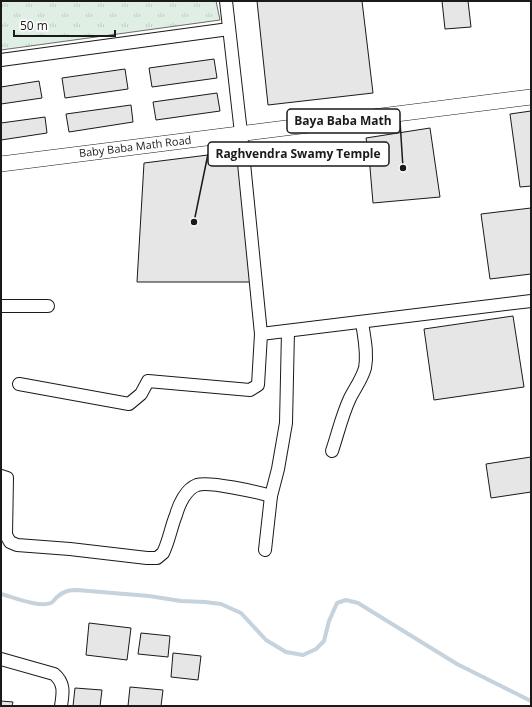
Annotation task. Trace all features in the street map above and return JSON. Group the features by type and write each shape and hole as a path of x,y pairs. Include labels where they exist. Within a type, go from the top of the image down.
{"street":[{"path":"19,384 129,404 141,394 148,381 250,390 258,385 261,334 242,133 226,1"},
{"path":"1,60 230,28"},
{"name":"Baby Baba Math Road","path":"1,164 531,97"},
{"path":"261,334 531,301"},
{"path":"1,306 48,306"},
{"path":"332,451 343,415 361,378 365,366 366,357 362,322"},
{"path":"265,550 271,496 278,469 286,423 288,331"},
{"path":"1,476 7,478 6,535 13,544 29,547 70,549 147,558 157,558 163,553 180,505 186,494 196,485 207,484 271,496"},
{"path":"1,660 54,674 59,678 62,684 63,692 61,706"}],"green space":[{"path":"1,1 216,1 220,20 1,50"}],"building":[{"path":"257,1 362,1 373,93 268,105"},
{"path":"442,1 468,1 471,27 445,29"},
{"path":"214,59 217,78 152,87 149,68"},
{"path":"125,69 128,89 65,98 62,78"},
{"path":"39,81 42,98 1,104 1,87"},
{"path":"217,93 220,111 156,120 153,102"},
{"path":"131,105 133,122 69,132 66,114"},
{"path":"531,111 531,186 520,187 510,114"},
{"path":"45,117 47,133 1,140 1,123"},
{"path":"430,128 440,197 373,203 366,138"},
{"path":"240,151 253,282 137,282 144,163"},
{"path":"531,208 531,274 490,279 481,214"},
{"path":"513,316 524,387 434,400 424,329"},
{"path":"531,457 531,492 491,498 486,464"},
{"path":"89,623 131,628 127,660 86,655"},
{"path":"141,633 170,636 168,657 138,654"},
{"path":"173,653 201,656 198,680 171,677"},
{"path":"130,687 163,690 161,706 128,706"},
{"path":"75,688 102,690 100,706 73,706"},
{"path":"1,701 13,702 12,706 1,706"}],"waterway":[{"path":"1,594 26,602 40,604 51,603 64,592 77,590 221,604 241,613 266,640 286,652 303,655 316,649 324,641 329,621 337,603 346,600 358,603 457,664 531,701"}],"place":[{"name":"Baya Baba Math","path":"403,168"},
{"name":"Raghvendra Swamy Temple","path":"194,222"}]}
